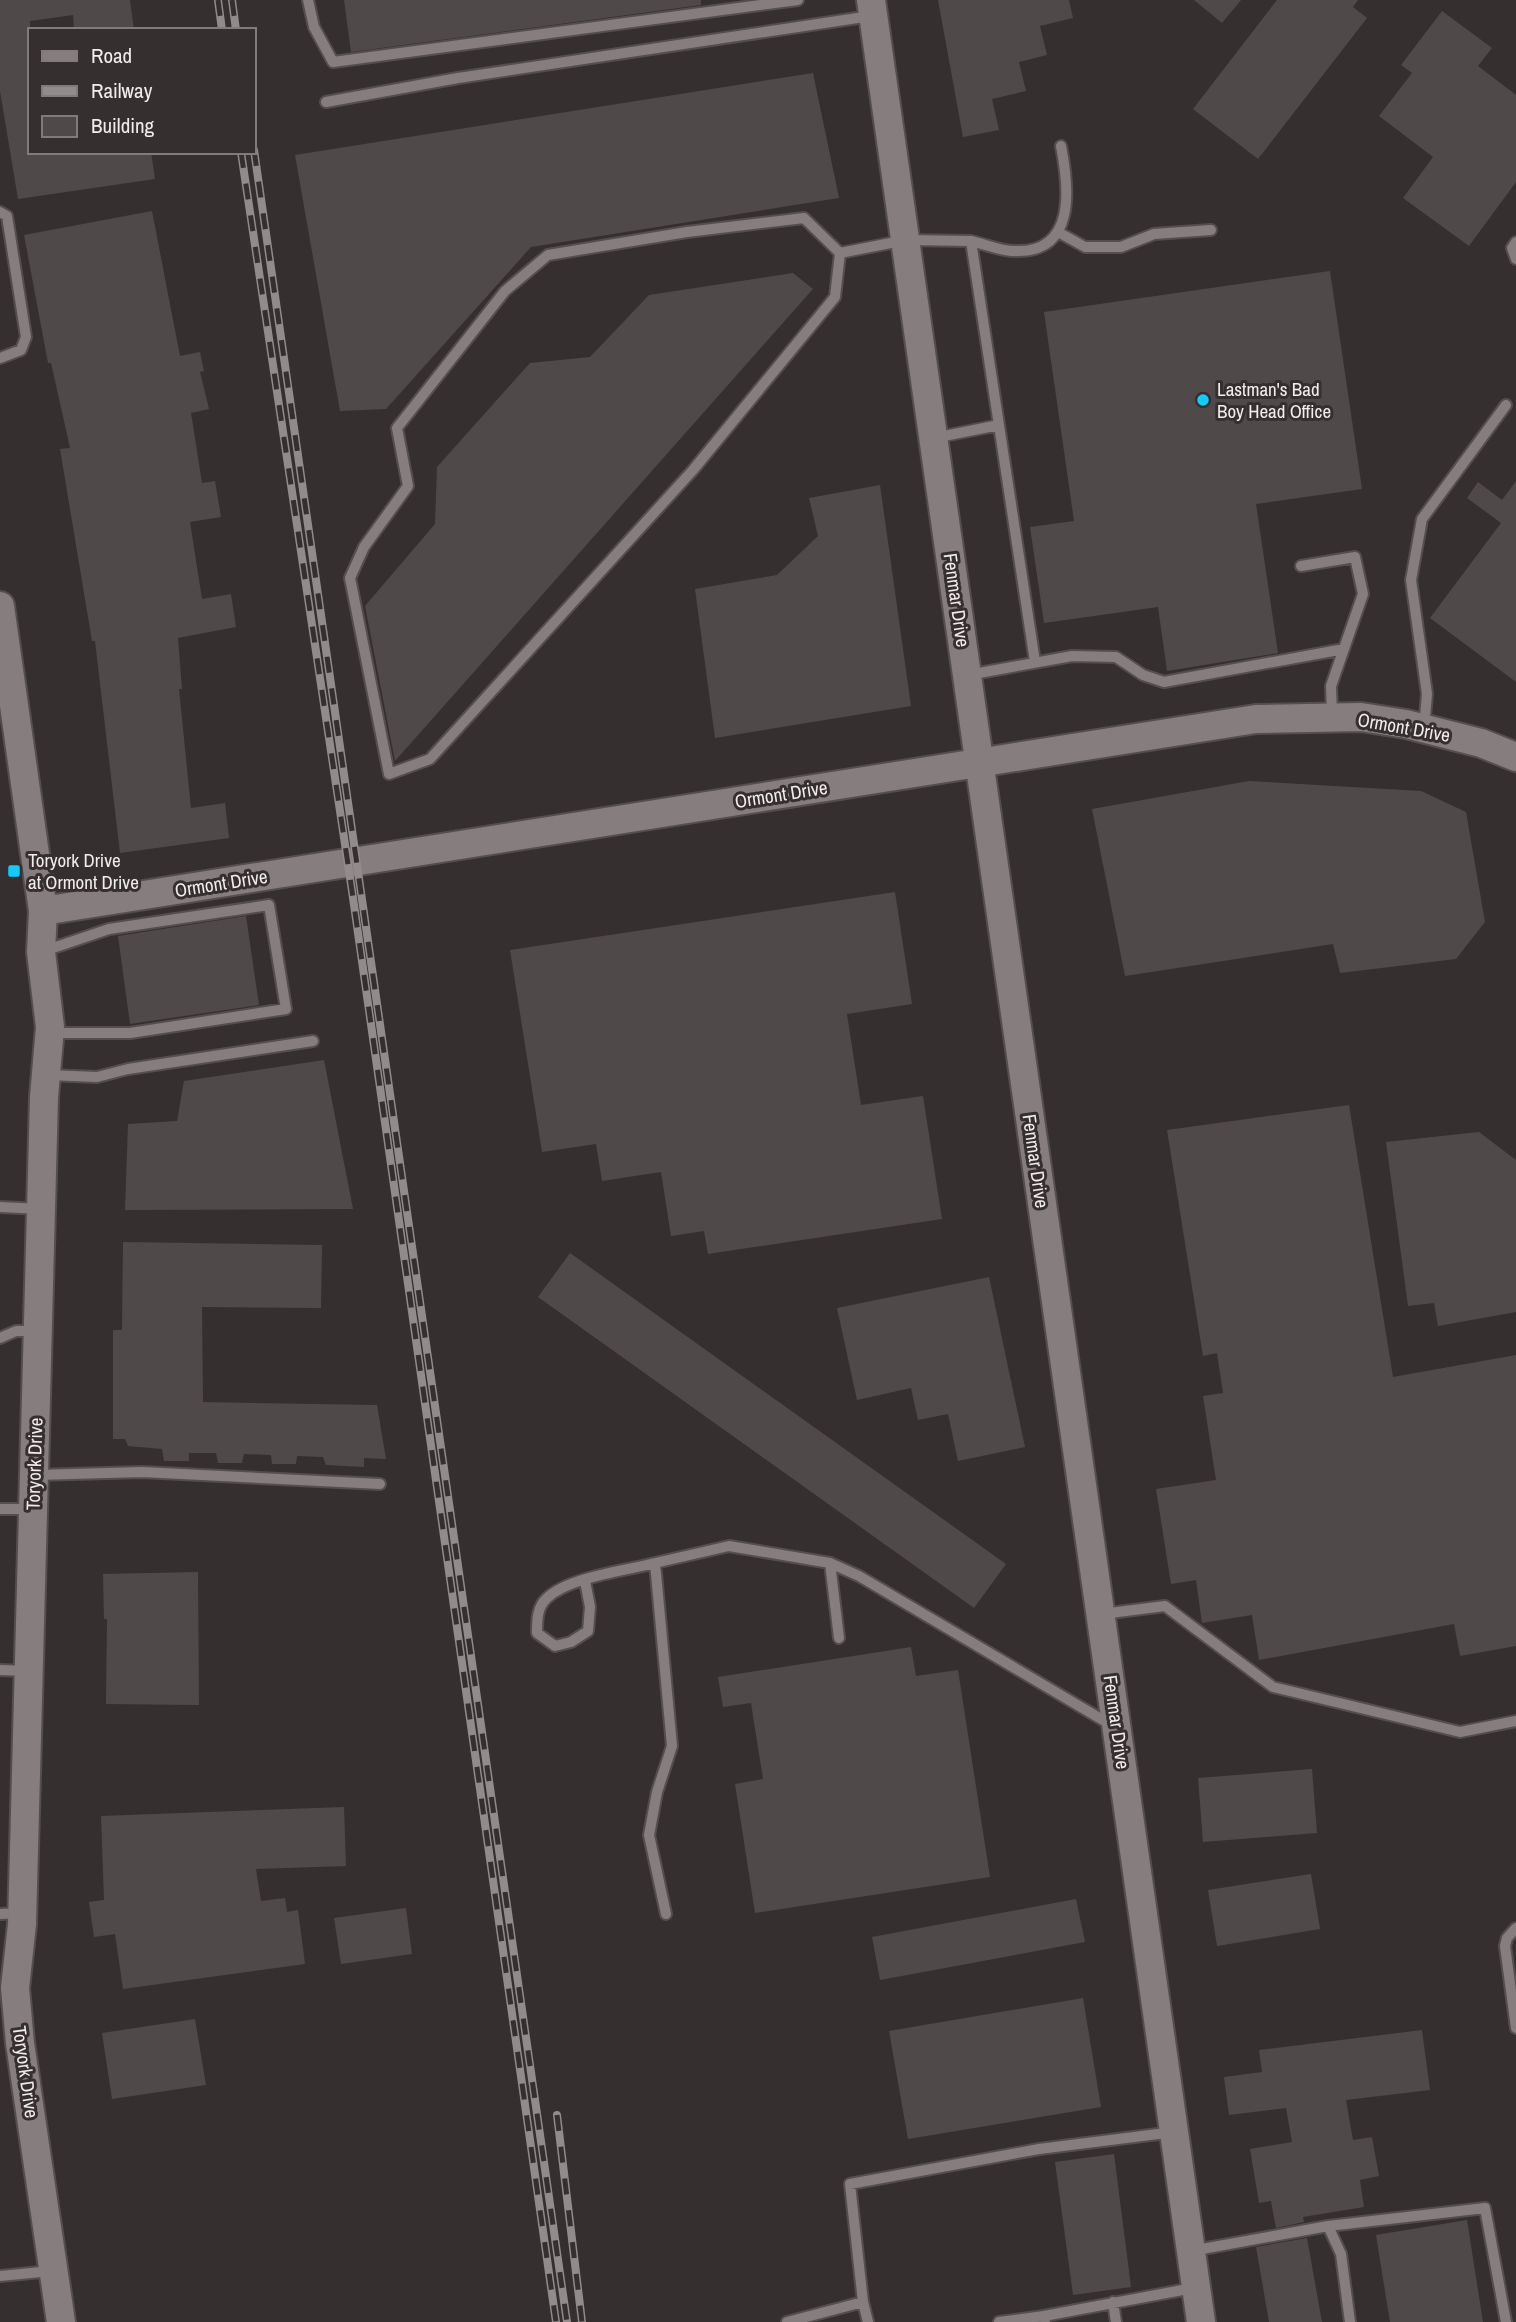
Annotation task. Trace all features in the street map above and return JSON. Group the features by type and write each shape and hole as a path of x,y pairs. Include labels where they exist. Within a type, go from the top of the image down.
{"street":[{"name":"Fenmar Drive","path":"873,8 1201,2322"},
{"name":"Toryork Drive","path":"0,606 43,911 41,953 49,1033 45,1074 29,1671 11,1913 20,2043 61,2322"},
{"name":"Ormont Drive","path":"43,911 1256,719 1361,718 1424,728 1481,743 1516,757"}],"lane":[{"path":"309,0 314,27 333,62 798,0"},
{"path":"326,102 873,8"},
{"path":"840,253 906,240 971,241 1014,251 1038,249 1058,232 1068,206 1061,146"},
{"path":"0,212 7,216 26,337 21,350 0,358"},
{"path":"804,218 840,253 835,297 693,470 430,759 389,775 350,578 364,547 408,486 397,429 505,291 548,256 687,232 804,218"},
{"path":"1058,232 1085,247 1121,247 1154,234 1211,230"},
{"path":"971,241 1035,662"},
{"path":"1516,242 1512,248 1516,258"},
{"path":"1424,728 1427,694 1411,580 1422,519 1506,405"},
{"path":"934,438 999,425"},
{"path":"1301,566 1356,557 1363,594 1331,686 1332,718"},
{"path":"968,675 1072,656 1116,657 1143,676 1164,682 1344,649"},
{"path":"41,953 109,929 269,905 286,1009 130,1032 49,1033"},
{"path":"45,1074 97,1077 128,1069 313,1041"},
{"path":"0,1207 41,1209"},
{"path":"0,1338 16,1331 38,1331"},
{"path":"34,1475 142,1472 380,1484"},
{"path":"0,1508 33,1509"},
{"path":"585,1581 590,1607 588,1631 571,1643 555,1646 537,1633 537,1615 545,1599 567,1584 729,1546 830,1563 859,1576 1118,1729"},
{"path":"655,1563 672,1746 657,1792 649,1835 666,1914"},
{"path":"830,1563 839,1638"},
{"path":"1102,1614 1165,1606 1273,1688 1460,1732 1516,1721"},
{"path":"0,1670 29,1671"},
{"path":"1516,1928 1507,1938 1505,1946 1516,2028"},
{"path":"868,2322 863,2302 850,2185 1039,2149 1175,2132"},
{"path":"1191,2251 1328,2226 1485,2208 1506,2322"},
{"path":"1328,2226 1341,2254 1349,2322"},
{"path":"0,2276 54,2270"},
{"path":"999,2322 1045,2319 1113,2302 1196,2287"},
{"path":"786,2322 863,2302"},
{"path":"1113,2302 1116,2322"}],"building":[{"path":"0,0 130,0 134,28 74,28 73,15 30,21 28,154 151,154 155,179 18,199 0,91"},
{"path":"344,0 701,0 701,5 351,52"},
{"path":"938,0 1069,0 1073,18 1040,26 1047,55 1019,62 1026,91 992,99 999,130 963,137"},
{"path":"1194,0 1241,0 1222,23"},
{"path":"1277,0 1358,0 1353,7 1367,18 1258,159 1193,109"},
{"path":"1442,11 1492,48 1478,66 1516,95 1516,182 1469,246 1403,198 1433,157 1379,116 1412,73 1401,65"},
{"path":"813,73 839,198 531,247 386,409 340,411 295,155"},
{"path":"152,211 180,356 200,352 204,371 200,372 209,409 191,413 202,483 215,481 221,517 190,522 202,599 231,594 236,627 178,638 182,689 179,689 191,808 225,803 229,838 120,853 95,641 92,641 60,449 70,448 51,363 48,363 24,235"},
{"name":"Lastman's Bad Boy Head Office","path":"1330,271 1362,489 1256,504 1278,653 1167,671 1158,607 1044,623 1030,527 1074,521 1044,312"},
{"path":"793,273 813,289 395,761 365,606 435,524 437,467 530,363 590,357 649,295"},
{"path":"1516,481 1516,682 1430,618 1501,523 1467,498 1478,482 1502,500"},
{"path":"880,485 911,706 715,738 695,589 777,575 818,536 809,498"},
{"path":"1249,781 1421,791 1466,812 1485,922 1456,959 1340,973 1333,944 1125,976 1092,809"},
{"path":"895,892 912,1004 847,1014 861,1105 923,1096 942,1219 708,1254 704,1231 671,1236 661,1172 602,1181 596,1144 542,1152 510,950"},
{"path":"246,916 259,1005 130,1024 118,936"},
{"path":"324,1060 353,1209 125,1210 128,1124 177,1121 184,1081"},
{"path":"1349,1105 1393,1377 1516,1355 1516,1646 1460,1656 1454,1624 1259,1660 1252,1615 1202,1623 1196,1580 1171,1584 1156,1489 1216,1480 1203,1396 1223,1393 1217,1353 1203,1356 1167,1130"},
{"path":"1479,1132 1516,1160 1516,1312 1438,1326 1434,1303 1408,1306 1386,1142"},
{"path":"123,1242 322,1245 321,1308 202,1307 203,1402 377,1405 386,1459 364,1458 364,1467 326,1465 323,1457 297,1456 296,1464 272,1464 271,1455 244,1454 242,1463 218,1463 216,1453 189,1453 189,1461 164,1461 162,1449 128,1446 125,1439 113,1439 113,1330 122,1330"},
{"path":"570,1253 1006,1564 974,1608 538,1297"},
{"path":"989,1277 1025,1447 958,1461 948,1414 918,1420 911,1388 857,1400 837,1308"},
{"path":"198,1572 199,1705 106,1704 107,1619 104,1619 103,1574"},
{"path":"911,1647 916,1676 958,1670 990,1877 755,1913 735,1784 763,1779 751,1703 723,1707 718,1677"},
{"path":"1312,1769 1317,1833 1203,1842 1198,1778"},
{"path":"344,1807 346,1866 256,1869 261,1901 285,1898 287,1912 298,1910 305,1964 123,1989 115,1934 94,1937 89,1902 104,1900 101,1816"},
{"path":"1311,1874 1320,1929 1217,1946 1208,1890"},
{"path":"1076,1899 1085,1942 880,1980 872,1937"},
{"path":"406,1908 412,1954 341,1964 334,1918"},
{"path":"1083,1998 1101,2107 908,2139 889,2031"},
{"path":"195,2019 206,2085 112,2099 102,2033"},
{"path":"1422,2030 1430,2090 1346,2100 1353,2140 1372,2137 1379,2176 1360,2180 1364,2207 1303,2217 1304,2222 1276,2228 1271,2201 1259,2203 1250,2149 1292,2142 1286,2108 1229,2115 1224,2077 1262,2072 1259,2050"},
{"path":"1114,2154 1131,2287 1073,2295 1055,2162"},
{"path":"1467,2220 1483,2322 1390,2322 1376,2235"},
{"path":"1307,2238 1322,2322 1269,2322 1256,2247"}],"railway":[{"path":"218,0 222,28"},
{"path":"232,0 236,28"},
{"path":"241,154 352,891 556,2322"},
{"path":"255,154 567,2322"},
{"path":"557,2115 582,2322"}],"place":[{"name":"Lastman's Bad Boy Head Office","path":"1203,400"},
{"name":"Toryork Drive at Ormont Drive","path":"14,871"}]}
